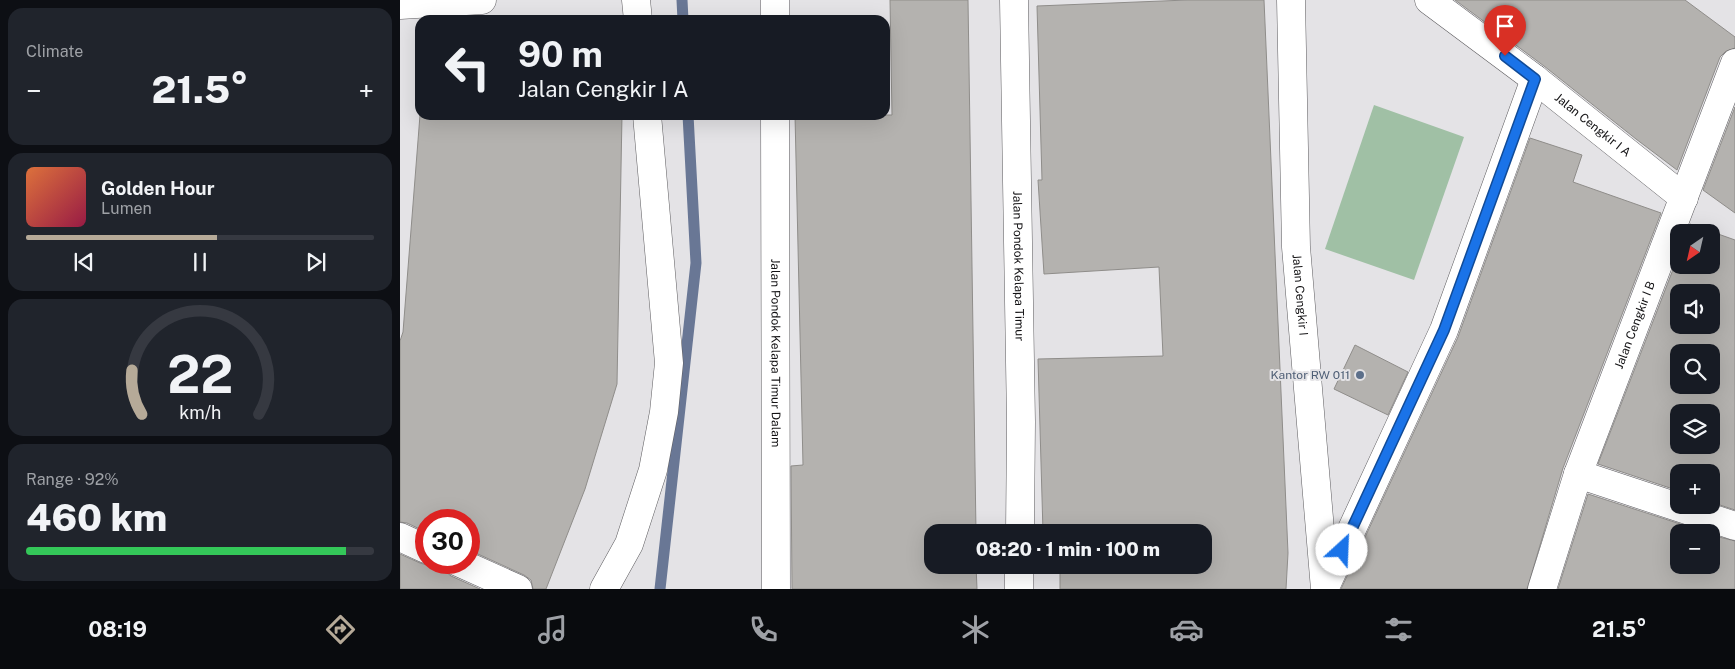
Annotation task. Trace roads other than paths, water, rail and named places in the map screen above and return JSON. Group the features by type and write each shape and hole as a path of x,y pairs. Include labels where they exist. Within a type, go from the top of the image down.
{"street":[{"path":"400,5 482,0"},
{"path":"636,0 638,15"},
{"path":"774,0 775,15"},
{"name":"Jalan Pondok Kelapa Timur","path":"1014,0 1020,524"},
{"name":"Jalan Cengkir I","path":"1291,0 1296,247 1326,587"},
{"name":"Jalan Cengkir I A","path":"1429,0 1535,79 1684,198"},
{"name":"Jalan Cengkir I B","path":"1542,589 1578,474 1735,63"},
{"path":"1326,587 1444,330 1535,79"},
{"path":"604,589 629,544 653,470 664,412 669,364 647,120"},
{"name":"Jalan Pondok Kelapa Timur Dalam","path":"775,120 776,589"},
{"path":"1578,474 1735,526"},
{"path":"400,537 415,544"},
{"path":"480,572 518,589"},
{"path":"1019,574 1019,589"}],"waterway":[{"path":"682,0 683,15"},
{"path":"660,589 696,263 688,120"}],"place":[{"name":"Kantor RW 011","path":"1360,375"}]}
